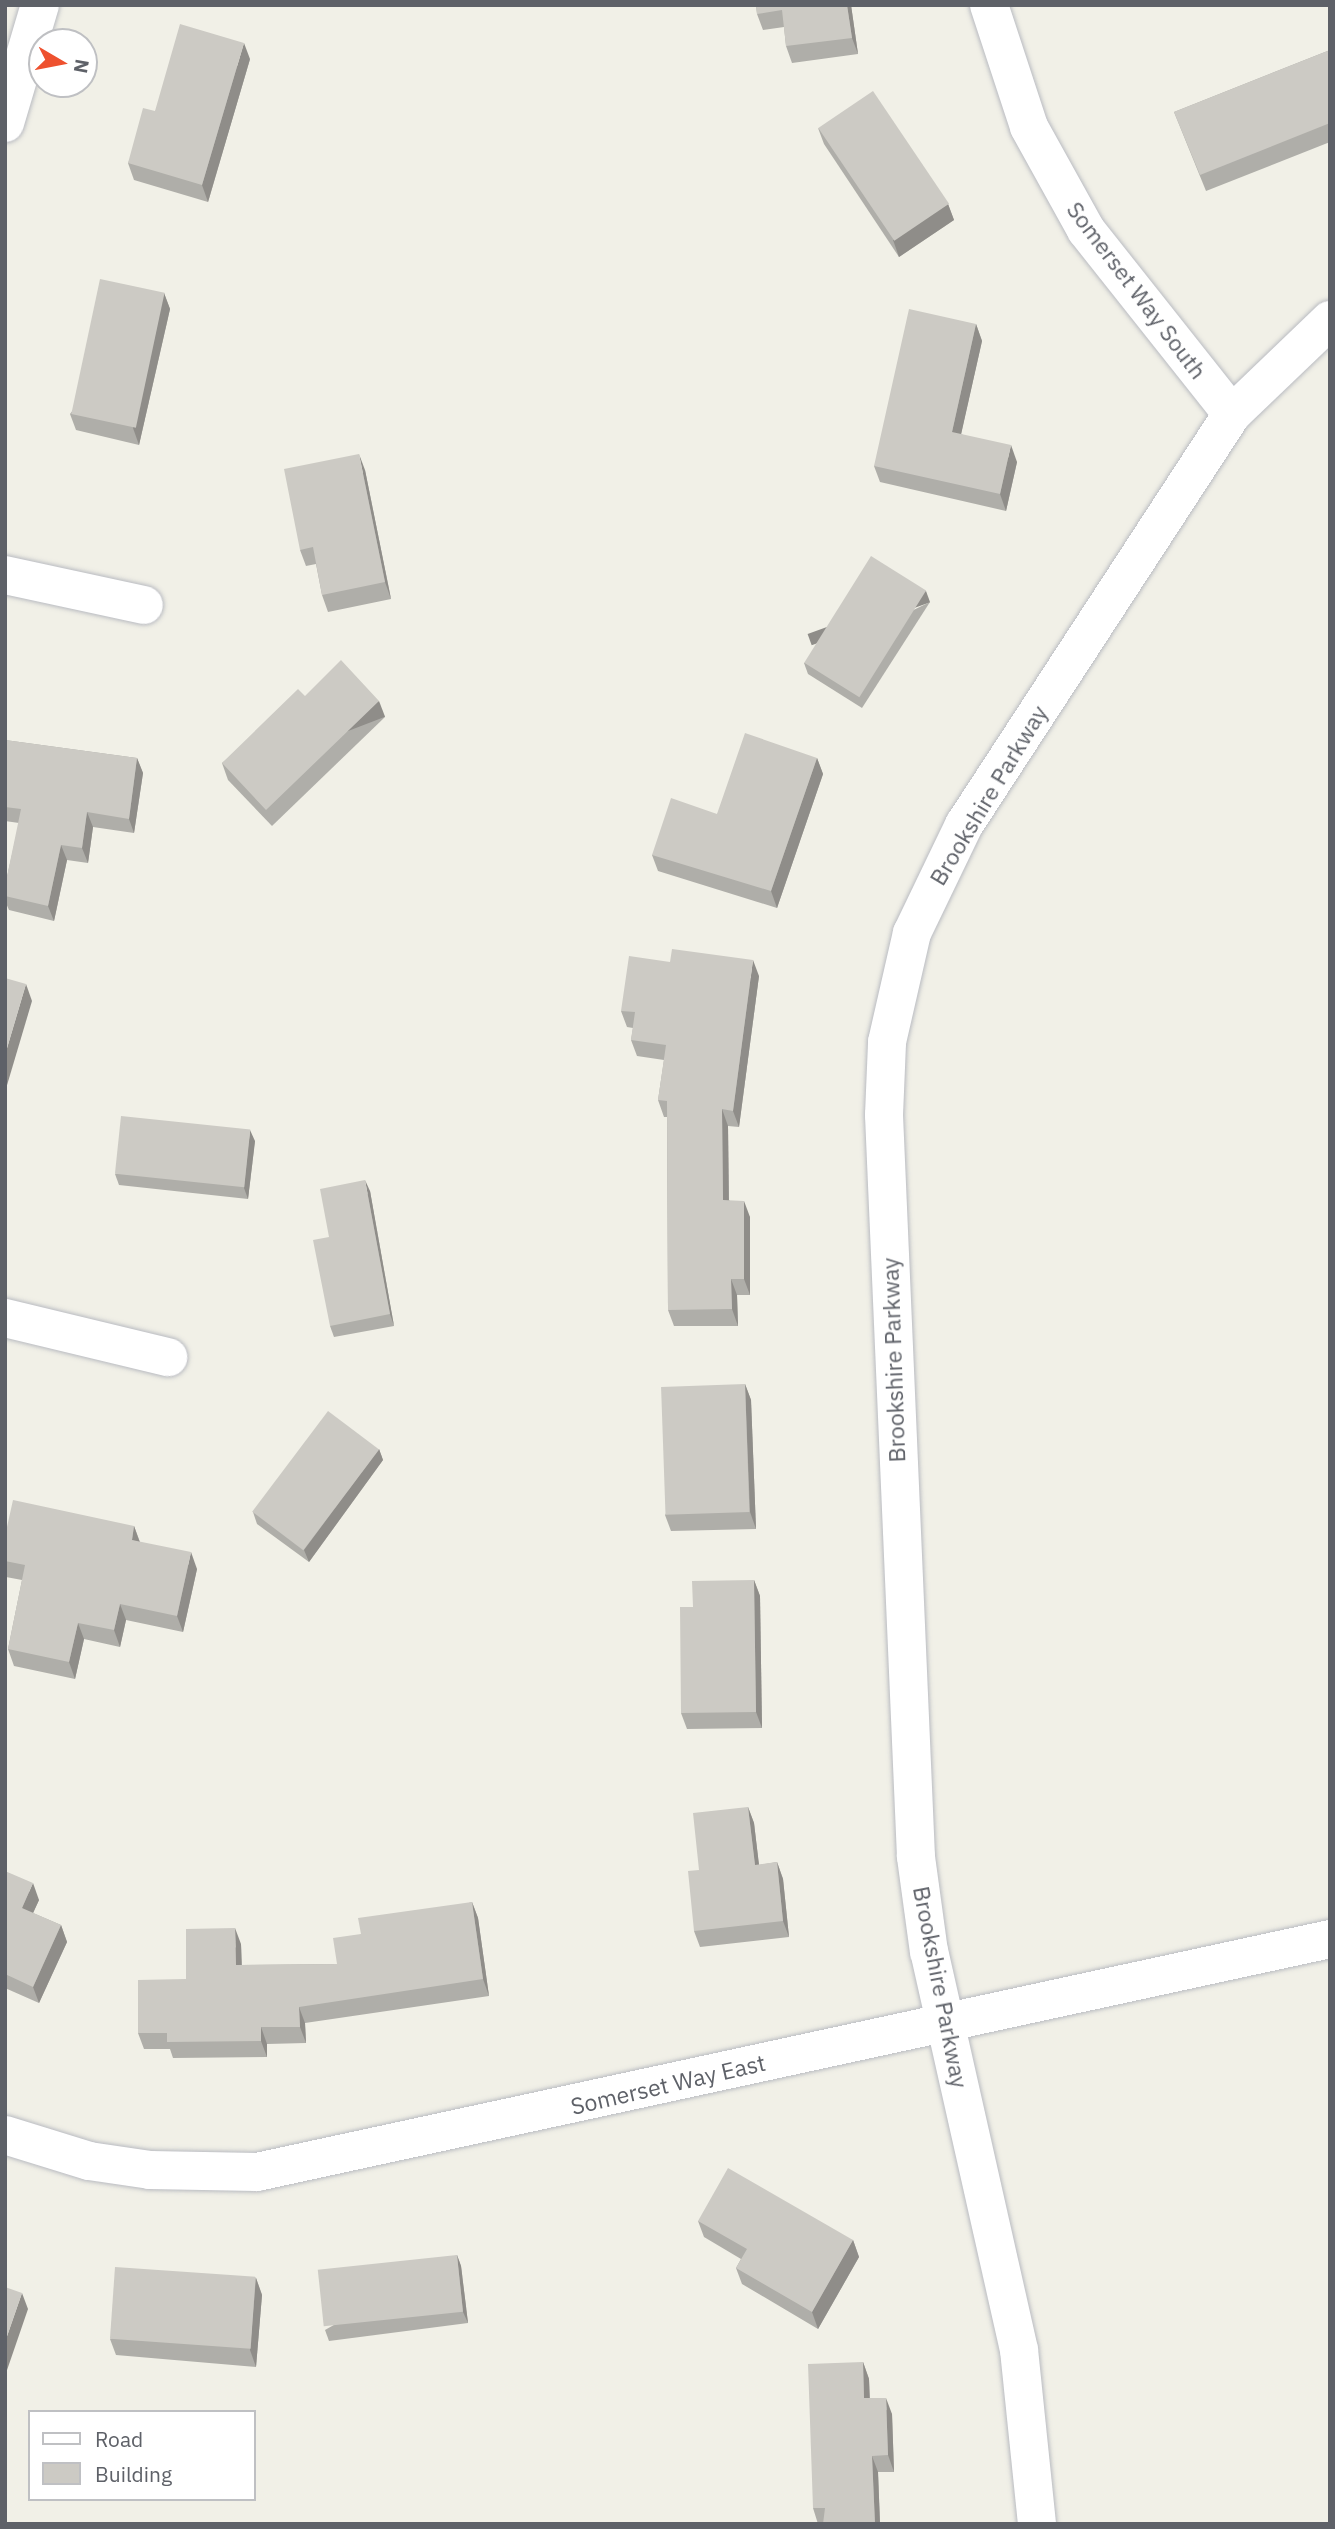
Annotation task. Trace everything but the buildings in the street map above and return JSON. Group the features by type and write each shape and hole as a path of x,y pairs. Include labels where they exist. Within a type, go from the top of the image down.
{"street":[{"path":"5,123 40,5"},
{"name":"Somerset Way South","path":"989,5 1029,127 1086,230 1232,414"},
{"name":"Brookshire Parkway","path":"1037,2524 1019,2350 945,2022 916,1857 884,1115 893,1007 912,933 964,825 1232,414 1330,320"},
{"path":"5,575 144,606"},
{"path":"5,1318 168,1357"},
{"name":"Somerset Way East","path":"5,2135 89,2161 150,2170 257,2172 1330,1940"}]}
